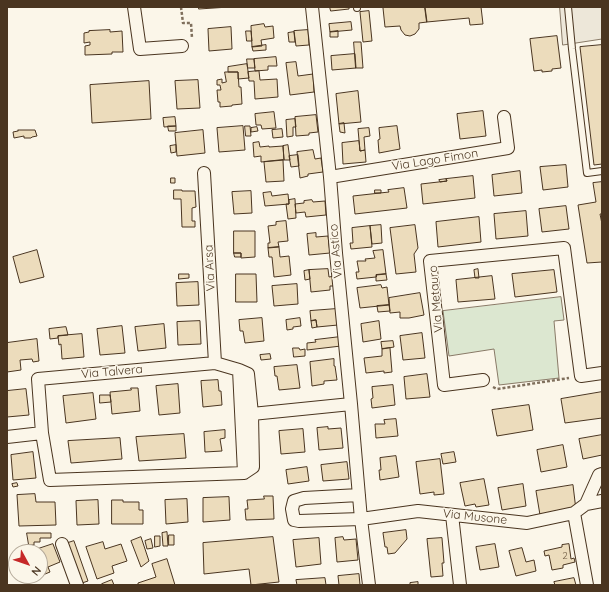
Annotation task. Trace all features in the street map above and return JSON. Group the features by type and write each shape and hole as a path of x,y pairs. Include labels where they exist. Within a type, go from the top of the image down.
{"street":[{"path":"134,7 140,49 187,46"},
{"name":"Via Astico","path":"312,7 330,177 361,519 369,585"},
{"name":"Via Lago Fimon","path":"330,177 508,148 504,117"},
{"name":"Via Arsa","path":"204,173 215,363"},
{"name":"Via Metauro","path":"483,380 444,385 430,261 564,248 581,376"},
{"name":"Via Talvera","path":"238,370 215,363 38,379 42,433 50,480 244,473"},
{"path":"238,370 248,374 252,414 253,467 244,473 238,370"},
{"path":"581,376 602,373"},
{"path":"252,414 351,404"},
{"path":"7,437 42,433"},
{"name":"Via Musone","path":"361,519 418,511 452,516 527,523 574,514 586,504 602,474"},
{"path":"359,495 304,498 294,501 292,509 294,520 299,521 361,519"},
{"name":"Via Musone","path":"586,504 602,501"},
{"path":"574,514 587,585"},
{"path":"452,516 460,585"},
{"path":"62,544 77,585"}],"lane":[{"path":"568,7 587,173 602,171"}],"path":[{"path":"181,7 183,23 191,23 187,46"},
{"path":"483,380 497,389 581,376"}],"green space":[{"path":"561,297 564,320 554,321 559,378 499,385 494,349 449,356 443,311"}],"shaded area":[{"path":"560,7 602,7 602,39 563,45"}],"building":[{"path":"199,7 229,7 199,9"},
{"path":"330,7 349,7 349,9 331,11"},
{"path":"425,7 427,22 419,23 419,29 415,34 410,36 405,35 400,26 385,27 383,8"},
{"path":"425,7 481,7 483,24 470,25 469,18 427,22"},
{"path":"369,11 372,41 363,42 360,12"},
{"path":"351,22 352,30 330,32 329,24"},
{"path":"264,24 265,27 273,26 274,38 261,40 262,46 252,47 251,26"},
{"path":"231,27 232,49 209,51 208,29"},
{"path":"110,30 110,32 122,31 123,52 85,55 85,46 90,45 90,42 84,43 84,33 89,31"},
{"path":"308,30 309,45 296,46 294,31"},
{"path":"246,31 251,31 252,41 247,41"},
{"path":"338,31 338,37 330,37 330,32"},
{"path":"294,32 295,42 289,42 288,33"},
{"path":"557,36 561,68 552,69 552,71 534,71 530,39"},
{"path":"354,42 361,42 363,68 356,68"},
{"path":"266,45 266,50 253,51 252,47"},
{"path":"602,45 602,164 594,165 580,47"},
{"path":"355,54 356,68 332,70 331,56"},
{"path":"276,57 277,66 268,66 268,70 255,71 254,59"},
{"path":"247,59 254,59 255,68 248,68"},
{"path":"296,62 298,76 313,74 314,92 290,95 286,63"},
{"path":"247,64 249,78 238,79 238,72 228,72 228,67"},
{"path":"259,71 260,80 277,79 278,97 255,99 254,81 249,81 248,72"},
{"path":"225,72 238,72 242,104 220,107 217,90 221,90 220,85 217,85 217,80 222,79 222,83 226,82"},
{"path":"198,80 200,108 177,109 175,81"},
{"path":"149,81 151,119 92,123 90,85"},
{"path":"358,91 361,122 339,124 336,94"},
{"path":"483,111 486,136 460,139 457,114"},
{"path":"274,112 276,128 262,129 261,125 256,125 255,114"},
{"path":"316,115 318,132 309,133 309,135 296,136 295,117"},
{"path":"175,117 176,126 164,127 163,118"},
{"path":"295,119 296,127 293,127 293,136 287,137 286,120"},
{"path":"344,123 345,133 340,132 339,124"},
{"path":"168,126 176,126 176,131 169,131"},
{"path":"243,126 245,150 219,152 217,128"},
{"path":"245,126 250,126 251,136 246,136"},
{"path":"397,126 400,149 379,153 379,128"},
{"path":"257,127 258,131 251,132 251,128"},
{"path":"369,128 370,136 364,137 365,150 360,151 358,129"},
{"path":"282,129 283,137 273,138 272,130"},
{"path":"18,130 35,130 37,136 31,138 24,138 24,136 14,138 13,132"},
{"path":"203,130 205,153 177,156 175,133"},
{"path":"359,141 360,151 365,150 366,162 343,164 342,143"},
{"path":"259,142 260,147 283,146 284,160 261,162 261,156 254,157 253,143"},
{"path":"176,145 176,152 171,153 170,146"},
{"path":"288,145 290,160 284,160 283,146"},
{"path":"313,150 315,159 321,158 323,172 308,174 308,176 300,178 297,152"},
{"path":"298,155 299,166 291,167 289,156"},
{"path":"283,160 284,181 266,182 264,162"},
{"path":"566,165 568,187 543,190 540,167"},
{"path":"520,171 522,193 494,196 492,175"},
{"path":"473,176 475,198 423,204 421,184"},
{"path":"171,178 175,178 175,183 171,183"},
{"path":"446,179 447,181 440,182 439,180"},
{"path":"602,182 602,214 600,214 602,224 602,262 587,263 578,205 596,202 593,183"},
{"path":"404,188 407,208 355,214 353,196 389,192 388,190"},
{"path":"174,190 195,191 196,207 192,208 192,221 195,221 195,227 182,227 181,199 174,199"},
{"path":"375,190 381,190 381,193 375,193"},
{"path":"251,191 252,213 234,214 232,192"},
{"path":"271,192 272,196 288,194 289,204 265,206 263,193"},
{"path":"295,199 296,218 288,219 286,204 289,204 289,200"},
{"path":"312,200 313,202 325,201 326,215 306,217 305,212 296,213 295,204"},
{"path":"566,206 569,229 542,232 539,209"},
{"path":"526,211 528,236 496,239 494,214"},
{"path":"479,217 481,242 438,247 436,222"},
{"path":"286,221 288,241 278,242 279,247 268,248 268,243 270,243 268,226 276,225 276,222"},
{"path":"381,225 382,243 372,244 370,226"},
{"path":"415,225 418,248 414,254 416,272 396,274 390,228"},
{"path":"370,226 372,247 351,249 350,243 353,243 352,228"},
{"path":"234,231 255,231 255,257 241,258 241,253 234,253"},
{"path":"316,233 316,237 328,236 330,253 309,255 307,234"},
{"path":"279,247 280,257 289,256 291,275 274,277 272,257 269,257 268,248"},
{"path":"37,250 44,277 20,283 13,257"},
{"path":"383,250 386,274 376,275 376,277 357,279 356,272 359,272 357,261 366,261 365,259 375,258 373,251"},
{"path":"234,253 241,253 241,257 235,257"},
{"path":"328,269 329,277 335,276 336,286 330,286 330,290 311,292 309,270"},
{"path":"478,269 479,278 475,278 474,270"},
{"path":"309,270 310,279 305,280 304,271"},
{"path":"554,270 557,292 515,297 512,274"},
{"path":"179,274 189,274 189,278 179,279"},
{"path":"236,274 256,274 257,302 236,302"},
{"path":"386,274 387,280 376,281 376,275"},
{"path":"492,276 495,299 458,302 456,280"},
{"path":"198,282 199,305 177,306 176,283"},
{"path":"297,284 298,304 274,306 272,286"},
{"path":"381,285 382,288 387,287 389,305 360,308 357,288"},
{"path":"420,293 424,315 400,318 400,312 390,313 389,298"},
{"path":"389,305 390,311 378,312 377,306"},
{"path":"336,309 338,325 317,327 316,320 311,321 310,311"},
{"path":"262,318 264,341 245,343 243,331 240,331 239,320"},
{"path":"300,318 301,326 293,327 293,329 287,330 286,320"},
{"path":"316,320 317,327 312,328 311,321"},
{"path":"200,321 201,344 178,345 177,322"},
{"path":"379,321 381,339 363,342 361,324"},
{"path":"164,324 166,348 138,351 135,327"},
{"path":"122,326 125,353 100,355 97,329"},
{"path":"66,327 68,335 50,339 49,329"},
{"path":"422,333 425,358 403,360 400,336"},
{"path":"82,334 84,357 62,359 61,344 59,345 58,336"},
{"path":"340,337 341,346 307,350 307,343 316,342 315,340"},
{"path":"37,339 39,361 33,362 32,359 20,360 21,370 7,372 7,343"},
{"path":"393,341 394,347 382,349 381,342"},
{"path":"293,348 299,348 300,350 305,349 305,356 294,357"},
{"path":"390,348 392,372 384,373 384,371 366,373 364,358 382,356 382,349"},
{"path":"270,354 271,359 261,360 260,355"},
{"path":"334,359 337,380 324,381 324,384 312,386 310,362"},
{"path":"297,365 300,388 279,390 274,367"},
{"path":"427,374 430,397 406,399 404,377"},
{"path":"218,380 219,391 221,391 222,405 203,407 201,381"},
{"path":"178,384 180,413 159,415 156,386"},
{"path":"393,385 395,405 372,408 372,387"},
{"path":"131,388 138,388 140,411 112,414 110,392 131,390"},
{"path":"26,389 29,415 7,417 7,391"},
{"path":"602,392 602,418 565,423 561,399"},
{"path":"93,393 96,419 66,423 63,396"},
{"path":"100,395 110,395 111,402 100,403"},
{"path":"529,405 533,430 497,436 492,410"},
{"path":"396,419 398,436 376,438 375,424 385,424 384,420"},
{"path":"328,427 328,429 341,428 343,448 319,450 317,428"},
{"path":"303,429 305,452 281,454 279,431"},
{"path":"225,430 225,438 220,439 222,451 205,452 204,432"},
{"path":"184,434 186,458 139,461 136,437"},
{"path":"602,435 602,455 583,459 579,439"},
{"path":"120,438 122,459 71,463 68,441"},
{"path":"563,445 567,467 541,472 537,450"},
{"path":"33,452 36,478 13,480 11,455"},
{"path":"454,452 456,462 443,464 441,454"},
{"path":"396,456 399,477 380,480 380,458"},
{"path":"440,459 444,494 434,495 434,492 420,494 416,462"},
{"path":"347,462 349,479 323,481 321,465"},
{"path":"307,467 309,481 288,484 286,470"},
{"path":"484,479 489,505 476,507 475,504 465,506 460,483"},
{"path":"17,483 18,486 13,487 12,484"},
{"path":"523,484 526,506 502,510 498,488"},
{"path":"573,485 576,510 540,515 536,491"},
{"path":"35,494 36,502 55,502 56,525 19,526 17,495"},
{"path":"264,496 273,496 274,519 246,520 245,509 248,509 247,500 264,499"},
{"path":"229,497 230,520 203,522 203,498"},
{"path":"187,499 188,522 166,524 165,500"},
{"path":"98,500 99,524 77,525 76,501"},
{"path":"112,500 139,502 139,510 143,510 143,524 112,524"},
{"path":"406,530 407,539 395,553 388,554 387,547 385,547 383,533"},
{"path":"167,532 168,546 163,546 162,533"},
{"path":"27,533 51,533 51,538 40,538 40,542 29,544"},
{"path":"169,535 174,535 174,545 169,545"},
{"path":"155,536 160,536 160,546 155,547"},
{"path":"141,537 149,561 141,567 131,541"},
{"path":"273,537 279,582 251,585 249,569 204,574 203,543"},
{"path":"343,537 344,540 356,539 358,560 337,562 335,538"},
{"path":"319,538 321,564 296,567 293,540"},
{"path":"442,538 444,563 442,563 443,576 431,577 427,539"},
{"path":"151,539 153,548 147,549 145,541"},
{"path":"74,541 88,581 79,584 65,544"},
{"path":"103,542 105,549 121,544 127,561 112,566 114,573 97,579 86,547"},
{"path":"53,544 60,562 48,567 48,546"},
{"path":"495,544 499,567 480,570 476,547"},
{"path":"569,544 571,559 574,558 575,562 563,565 563,568 552,570 549,555 545,556 544,551"},
{"path":"522,548 526,562 534,560 536,571 516,576 509,551"},
{"path":"167,559 175,585 138,585 138,583 156,577 152,564"},
{"path":"359,574 360,585 339,585 338,576"},
{"path":"325,578 326,585 297,585 296,580"},
{"path":"574,578 576,585 555,585 554,582"},
{"path":"112,580 114,585 102,584"},
{"path":"418,582 418,585 410,585 410,583"}]}
